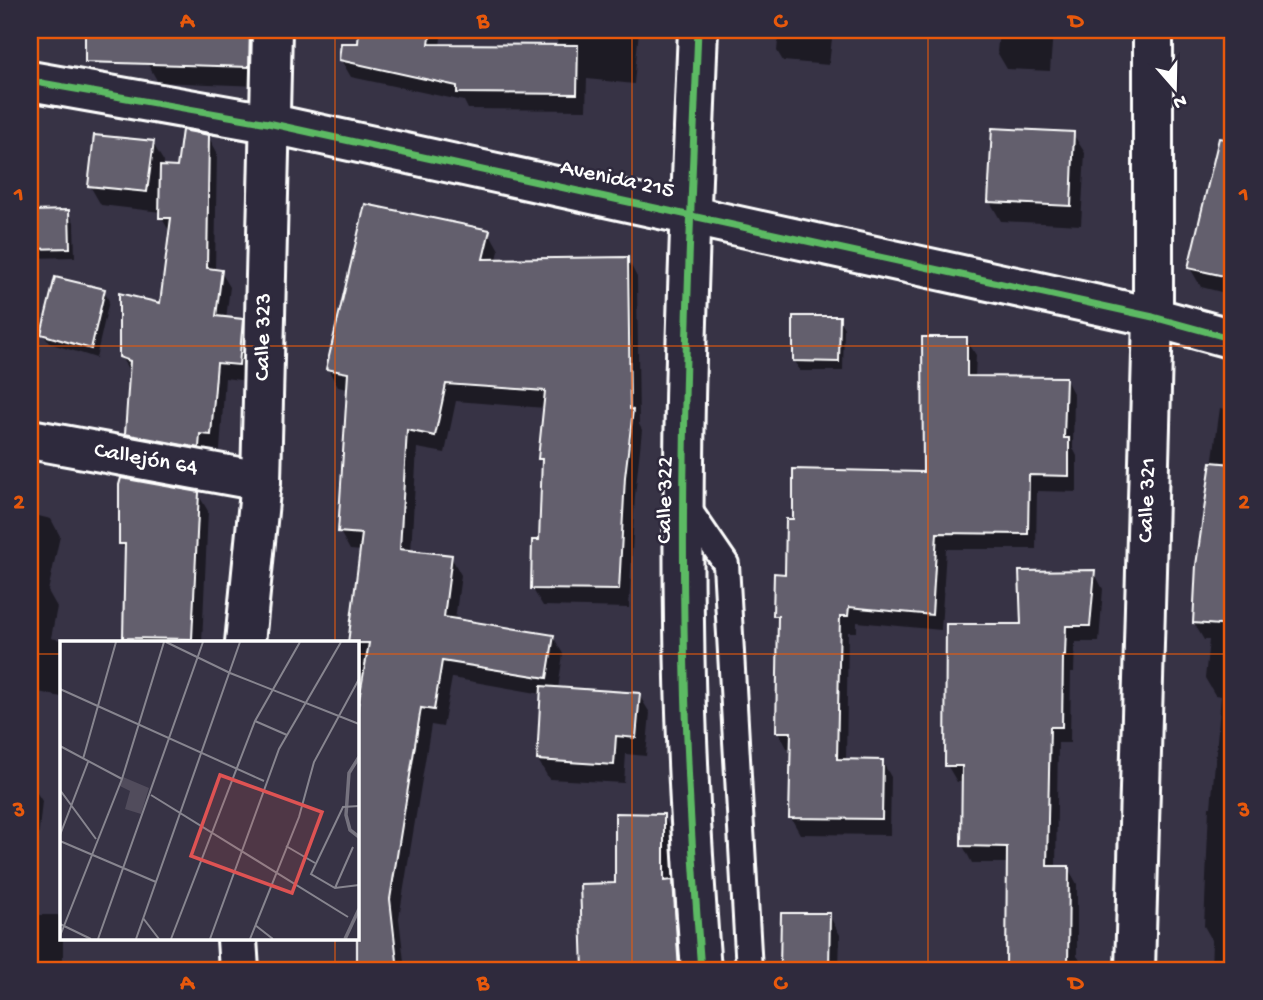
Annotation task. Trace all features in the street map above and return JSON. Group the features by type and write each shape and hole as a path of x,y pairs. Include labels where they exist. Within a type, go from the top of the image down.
{"street":[{"name":"Calle 323","path":"245,641 261,481 272,30"},
{"name":"Calle 322","path":"698,30 690,216 684,623 691,823 701,970"},
{"name":"Calle 321","path":"1135,970 1153,317 1153,30"},
{"name":"Avenida 215","path":"30,81 268,123 1153,317 1233,339"},
{"name":"Callejón 64","path":"30,439 261,481"},
{"path":"237,940 239,970"}],"lane":[{"path":"684,503 726,564 749,970"}],"building":[{"path":"85,30 250,30 249,67 85,62"},
{"path":"359,30 431,30 429,44 578,45 577,94 457,93 457,86 339,60 341,43 358,43"},
{"path":"992,128 1074,132 1071,206 988,202"},
{"path":"182,130 209,135 207,268 222,270 216,316 243,319 239,365 217,363 211,435 200,434 199,448 125,434 130,361 119,357 119,293 160,303 171,218 159,218 160,166 177,167"},
{"path":"94,135 154,141 147,192 88,186"},
{"path":"1219,138 1233,140 1233,278 1188,268"},
{"path":"365,204 490,230 483,259 628,257 630,409 633,410 625,477 619,590 531,589 532,540 539,540 542,459 538,459 545,391 446,384 435,436 407,430 400,549 452,555 444,617 554,635 547,678 442,661 434,710 421,708 390,899 398,970 357,970 359,700 369,643 348,641 362,534 338,532 348,373 326,369"},
{"path":"69,210 70,248 30,249 30,211"},
{"path":"55,277 105,289 91,349 41,334"},
{"path":"793,316 840,316 839,362 793,361"},
{"path":"922,337 967,337 967,376 1066,377 1064,438 1069,438 1069,476 1029,475 1028,534 937,533 932,615 849,607 848,616 840,616 837,759 883,760 882,819 789,818 791,732 776,732 778,616 773,616 774,573 785,574 786,519 793,519 793,469 923,472"},
{"path":"1211,462 1233,464 1233,626 1193,623 1196,565"},
{"path":"121,478 199,492 192,639 123,638 125,544 119,544"},
{"path":"1095,570 1090,626 1066,626 1062,727 1050,727 1047,866 1069,866 1068,970 1006,970 1007,847 961,846 962,766 945,766 946,624 1021,624 1019,571"},
{"path":"541,686 640,693 636,738 616,736 614,765 537,760"},
{"path":"615,813 664,814 664,881 673,880 679,970 583,970 580,884 615,883"},
{"path":"781,913 830,913 829,970 780,970"}],"cycle path":[{"path":"698,30 687,326 683,548 687,752 701,970"},
{"path":"30,81 268,123 1153,317 1233,339"}]}
